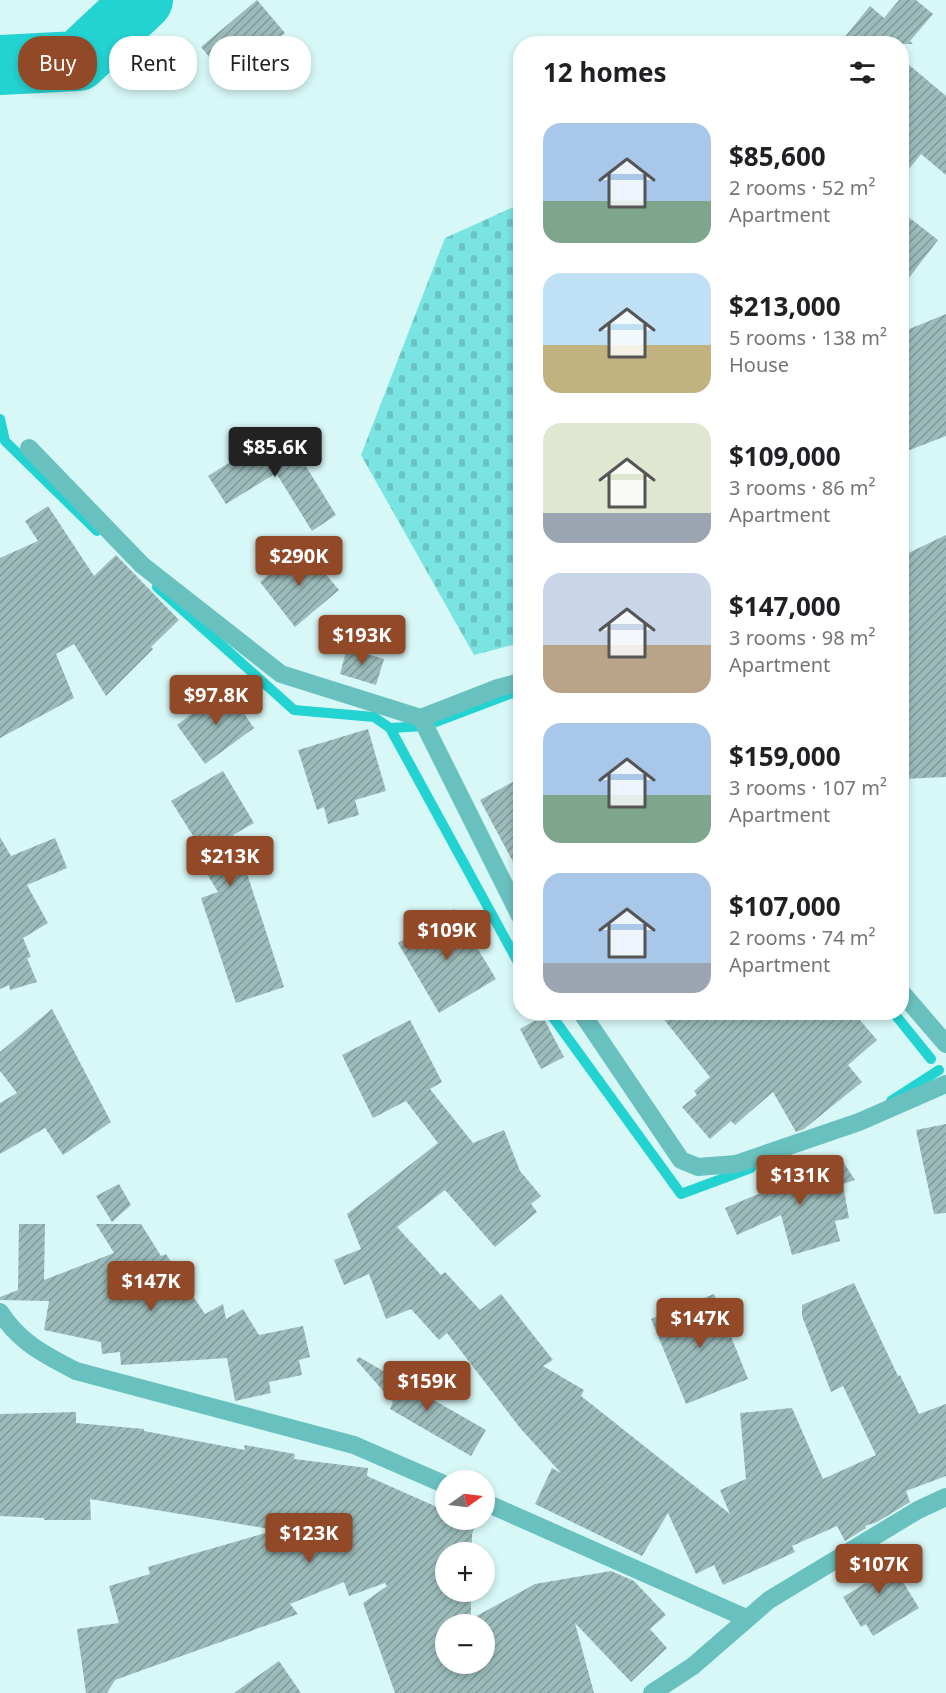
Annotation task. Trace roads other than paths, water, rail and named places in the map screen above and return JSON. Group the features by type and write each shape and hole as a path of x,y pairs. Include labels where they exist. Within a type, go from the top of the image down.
{"street":[{"path":"29,448 142,565 281,674 421,718 513,684"},
{"path":"421,718 513,902"},
{"path":"909,1001 946,1044"},
{"path":"586,1020 681,1160 698,1167 736,1164 859,1122 946,1084"},
{"path":"0,1312 5,1329 37,1351 76,1371 354,1445 435,1480"},
{"path":"652,1693 693,1666 769,1600 918,1510 946,1497"},
{"path":"495,1507 746,1618"}],"waterway":[{"path":"0,65 78,61 143,0"},
{"path":"0,419 5,441 97,531"},
{"path":"157,587 294,710 374,717 390,728 513,953"},
{"path":"390,728 425,726 513,693"},
{"path":"555,1020 681,1194 751,1168"},
{"path":"899,1020 931,1059"},
{"path":"891,1101 939,1070"}]}
